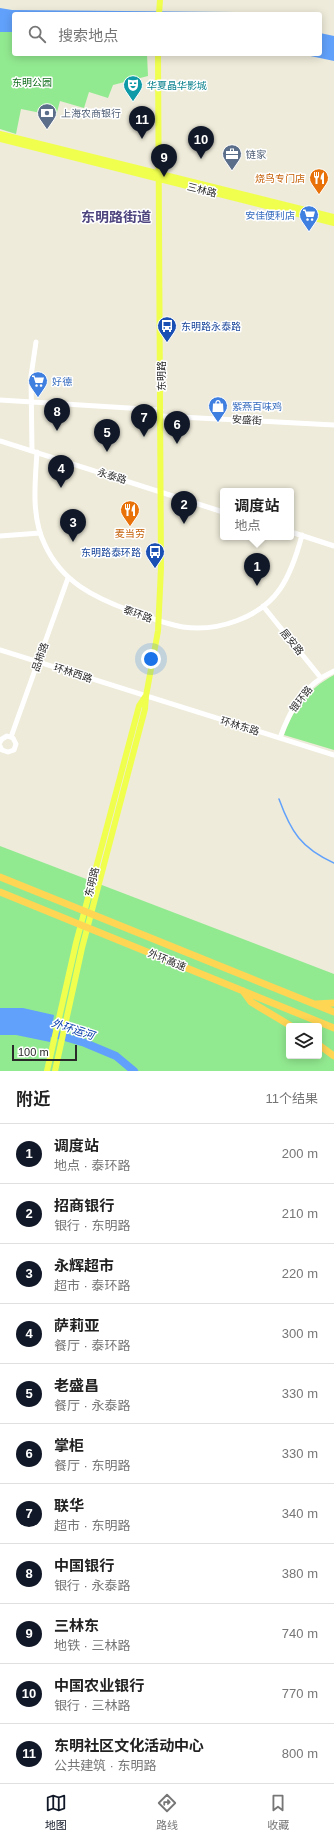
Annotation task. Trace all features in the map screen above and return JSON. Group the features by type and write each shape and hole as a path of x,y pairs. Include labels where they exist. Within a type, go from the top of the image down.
{"highway":[{"name":"外环高速","path":"0,877 334,1012"},
{"name":"外环高速","path":"0,892 334,1028"},
{"path":"243,991 251,1002 286,1023"},
{"path":"314,1004 334,1003"},
{"path":"322,1047 334,1056"}],"main road":[{"name":"东明路","path":"55,1071 82,948 145,709 159,621 161,568 161,413 158,56"},
{"name":"三林路","path":"0,134 334,223"},
{"name":"三林路","path":"0,139 334,218"},
{"name":"东明路","path":"47,1071 76,943 106,828 139,706 146,696"}],"street":[{"name":"泰环路","path":"36,342 35,358 31,369 31,402 35,452 35,495 40,533 50,555 68,578 88,593 159,621 184,627 209,628 235,622 263,606 280,590 293,565 302,535"},
{"name":"安盛街","path":"0,400 334,425"},
{"name":"永泰路","path":"0,441 220,511"},
{"path":"0,536 40,533"},
{"path":"294,533 334,546"},
{"name":"品柿路","path":"0,746 5,752 14,750 16,744 10,737 68,578"},
{"name":"居安路","path":"263,606 321,678"},
{"name":"环林西路","path":"0,650 146,696"},
{"name":"银环路","path":"280,738 289,715 296,703 307,690 321,678 334,671"},
{"name":"环林东路","path":"146,696 334,755"},
{"path":"0,742 4,737 10,737"}],"green space":[{"name":"东明公园","path":"0,32 12,32 12,56 147,56 148,76 113,85 108,98 89,92 84,108 60,101 56,116 21,109 16,134 0,129"},
{"path":"334,675 334,750 284,735 288,725 303,700 316,687"},
{"path":"0,846 334,974 334,1071 0,1071"}],"water":[{"path":"0,8 12,10 235,12 12,12 12,32 0,32"},
{"path":"322,33 334,36 334,61 310,56 322,56"},
{"path":"0,1008 23,1008 54,1015 50,1042 16,1035 0,1035"}],"waterway":[{"path":"279,799 283,811 293,830 305,845 334,863"},
{"name":"外环运河","path":"48,1032 85,1043 116,1056 134,1071"}],"place":[{"name":"华夏晶华影城","path":"133,102"},
{"name":"上海农商银行","path":"47,130"},
{"name":"东明社区文化活动中心","path":"142,139"},
{"name":"中国农业银行","path":"201,159"},
{"name":"链家","path":"232,171"},
{"name":"三林东","path":"164,177"},
{"name":"烧鸟专门店","path":"319,195"},
{"name":"安佳便利店","path":"309,232"},
{"name":"东明路永泰路","path":"167,343"},
{"name":"好德","path":"38,398"},
{"name":"紫燕百味鸡","path":"218,423"},
{"name":"中国银行","path":"57,431"},
{"name":"联华","path":"144,437"},
{"name":"掌柜","path":"177,444"},
{"name":"老盛昌","path":"107,452"},
{"name":"萨莉亚","path":"61,488"},
{"name":"招商银行","path":"184,524"},
{"name":"麦当劳","path":"130,527"},
{"name":"永辉超市","path":"73,542"},
{"name":"东明路泰环路","path":"155,569"},
{"name":"调度站","path":"257,586"}],"district":[{"name":"东明路街道","path":"116,217"}]}
